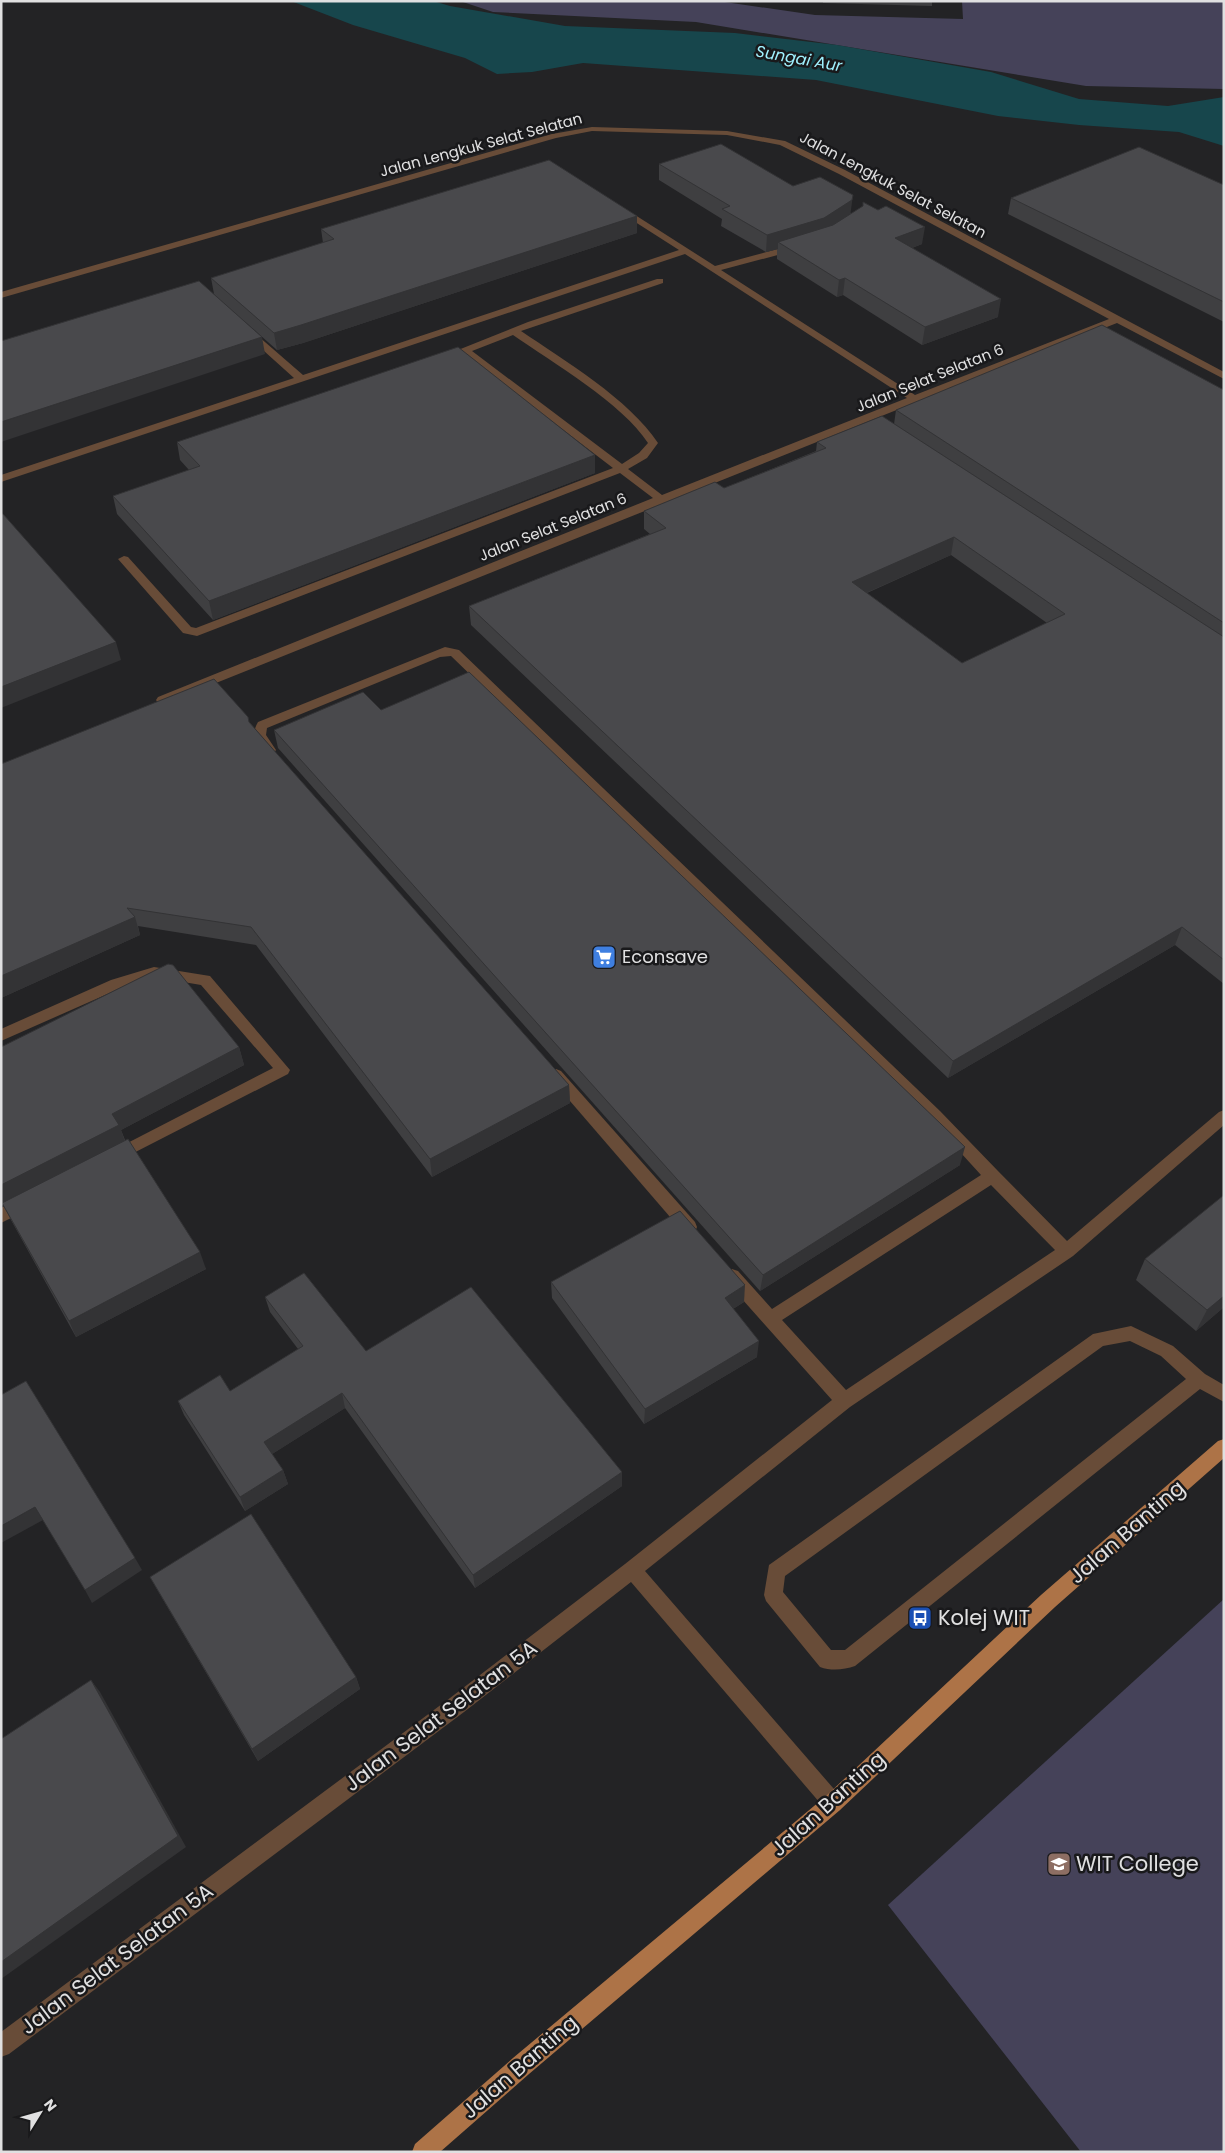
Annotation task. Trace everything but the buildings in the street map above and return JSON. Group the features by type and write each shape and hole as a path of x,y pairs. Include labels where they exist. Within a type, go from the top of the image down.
{"main road":[{"name":"Jalan Banting","path":"423,2152 521,2066 834,1803 1048,1602 1224,1447"}],"street":[{"name":"Jalan Lengkuk Selat Selatan","path":"1,295 555,136 592,129 727,133 782,143 851,176 1094,308 1224,376"},
{"path":"614,205 916,400"},
{"path":"713,269 738,261 774,255 808,243"},
{"path":"1,479 686,251"},
{"path":"439,360 466,351 514,330 660,281"},
{"path":"1094,308 1086,332 1108,333"},
{"name":"Jalan Selat Selatan 6","path":"154,703 660,499 872,421 916,400 1118,320"},
{"path":"244,328 302,380"},
{"path":"124,559 187,630 197,632 620,469 642,457 653,443 652,438 644,428 514,330"},
{"path":"1123,333 1147,336"},
{"path":"466,351 660,499"},
{"path":"280,761 260,739 258,732 262,725 436,654 445,651 455,653 928,1108 992,1176 1067,1251"},
{"path":"1,1035 116,984 154,972 205,980 283,1070 107,1161"},
{"path":"548,1066 698,1237"},
{"name":"Jalan Selat Selatan 5A","path":"1,2046 449,1711 632,1570 844,1402 1067,1251 1224,1116"},
{"path":"770,1318 992,1176"},
{"path":"1,1216 36,1197"},
{"path":"724,1266 844,1402"},
{"path":"1199,1379 848,1659 827,1660 773,1596 776,1571 1099,1339 1132,1333 1167,1351 1199,1379 1224,1394"},
{"path":"632,1570 834,1803"}],"shaded area":[{"path":"460,1 718,1 815,15 963,19 962,1 1224,1 1224,89 1086,86 696,22 493,12"},
{"path":"1224,1599 1224,2152 1081,2152 888,1905"}],"water":[{"name":"Sungai Aur","path":"291,1 433,1 450,6 565,26 735,33 837,45 991,72 1079,99 1168,106 1224,97 1224,146 1179,132 1079,125 998,116 816,80 583,63 532,72 497,74 465,58 353,25"}],"place":[{"name":"Econsave","path":"604,957"},
{"name":"Kolej WIT","path":"920,1618"},
{"name":"WIT College","path":"1059,1864"}]}
